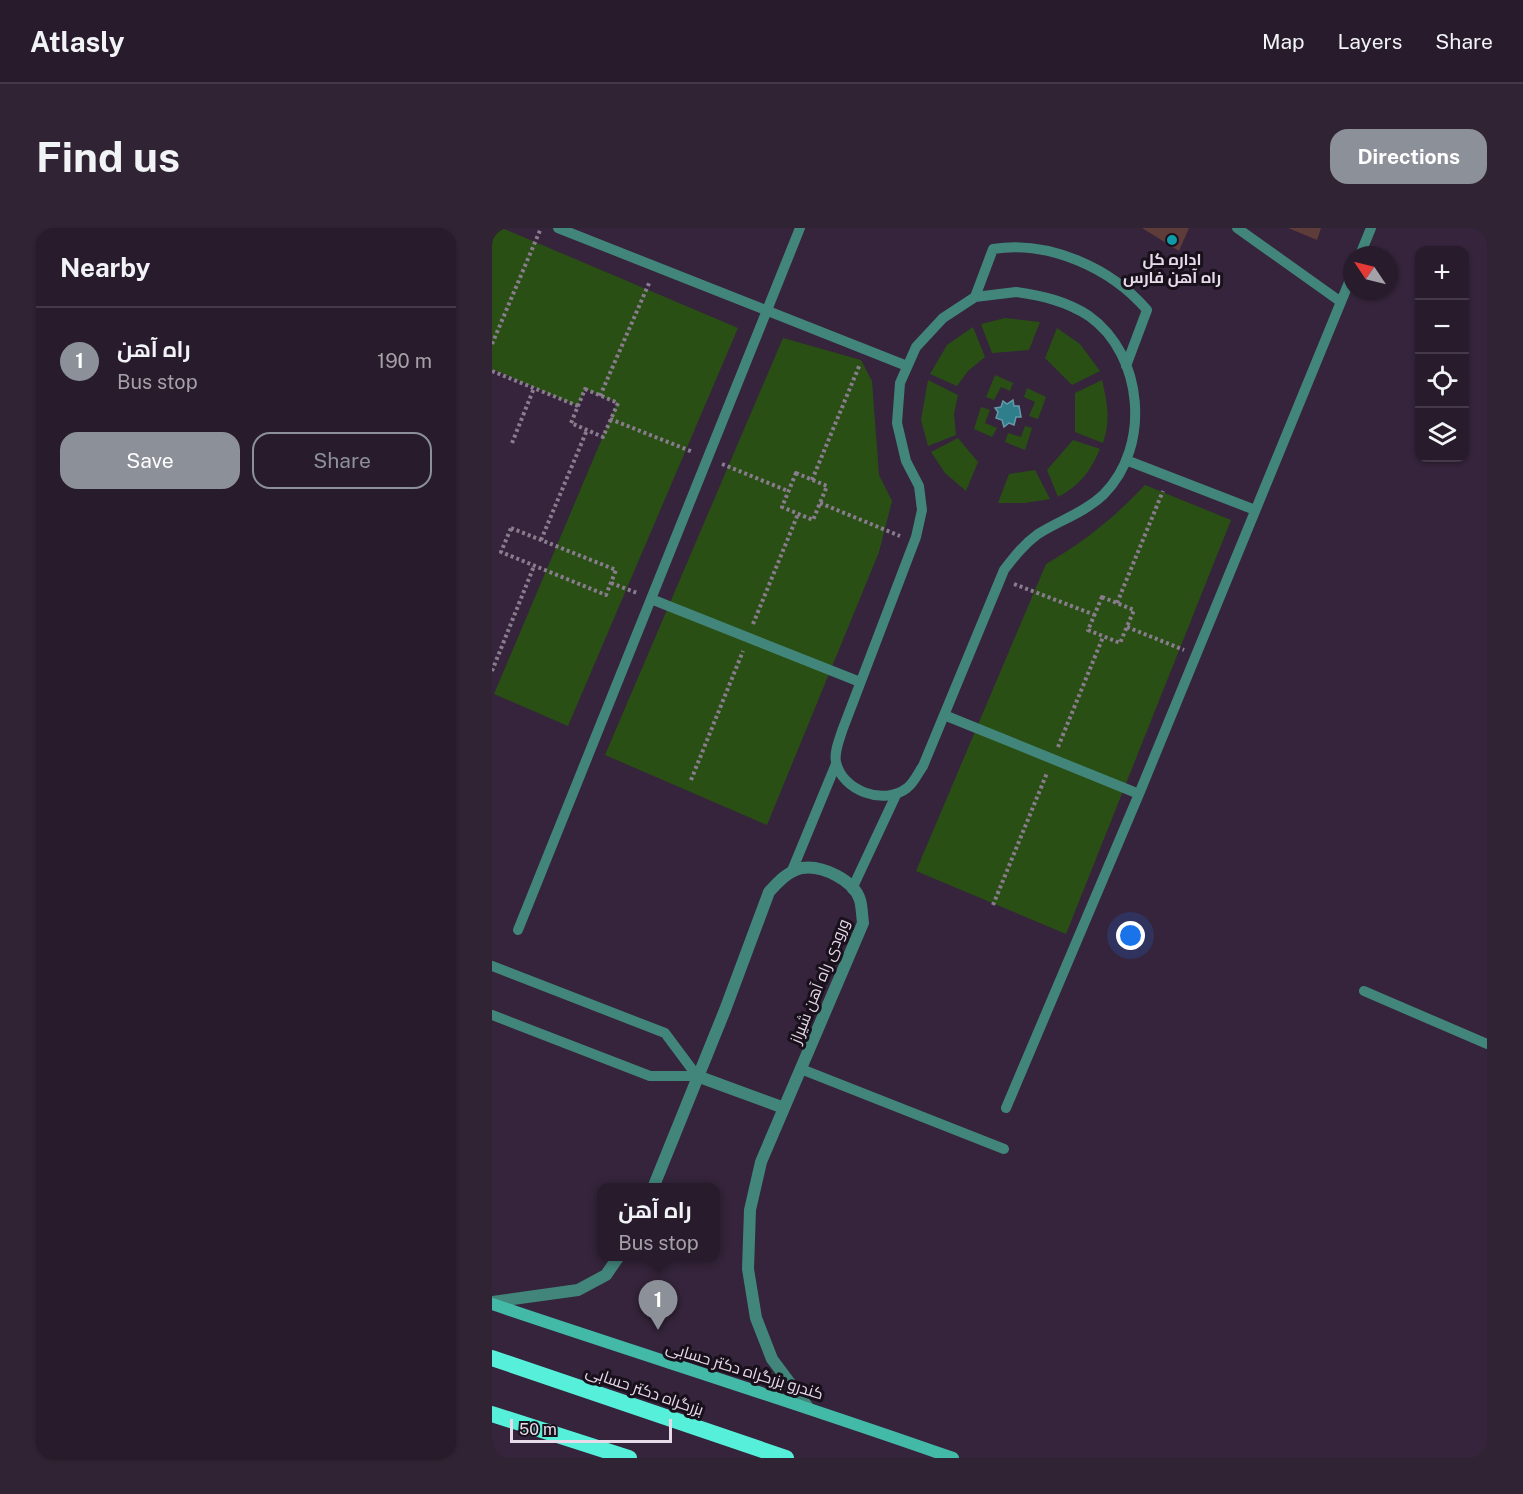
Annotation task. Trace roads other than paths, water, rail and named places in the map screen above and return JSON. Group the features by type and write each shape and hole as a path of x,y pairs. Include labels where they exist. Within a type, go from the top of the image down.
{"highway":[{"name":"بزرگراه دکتر حسابی","path":"492,1358 786,1458"},
{"path":"492,1414 629,1458"}],"main road":[{"name":"کندرو بزرگراه دکتر حسابی","path":"492,1303 807,1406 953,1458"}],"street":[{"path":"655,1183 725,1010 769,892 782,877 802,868 826,870 852,889"},
{"name":"ورودی راه آهن شیراز","path":"807,1406 772,1359 756,1318 748,1269 750,1210 761,1162 863,923 860,898 852,889"},
{"path":"697,1076 784,1108"},
{"path":"492,1303 578,1290 606,1275 616,1261"}],"lane":[{"path":"558,228 908,366"},
{"path":"518,930 800,228"},
{"path":"1237,228 1341,302"},
{"path":"1364,246 1371,228"},
{"path":"975,297 993,249 1005,247 1047,250 1092,266 1134,295 1147,310 1126,366"},
{"path":"1016,292 1055,298 1090,317 1117,346 1126,366 1133,382 1136,421 1126,460 1105,493 1074,518 1039,534 1021,548 1000,578 923,766 909,787 888,797 866,793 851,785 841,775 835,754 842,730 914,542 922,510 919,486 906,461 897,423 900,384 916,347 943,318 975,297 1016,292"},
{"path":"1006,1108 1139,794 1343,297"},
{"path":"1126,460 1255,510"},
{"path":"651,599 860,682"},
{"path":"944,715 1139,794"},
{"path":"790,873 836,764"},
{"path":"852,889 896,795"},
{"path":"492,966 665,1033 697,1076"},
{"path":"1364,991 1487,1044"},
{"path":"492,1015 650,1076 697,1076"},
{"path":"801,1069 1005,1149"}],"water":[{"path":"1013,400 1014,406 1019,406 1021,417 1016,417 1014,425 1009,423 1004,427 1002,420 996,418 998,412 995,408 1001,407 1003,401 1007,404"}],"place":[{"name":"اداره کل راه آهن فارس","path":"1172,240"},
{"name":"راه آهن","path":"658,1330"}]}
